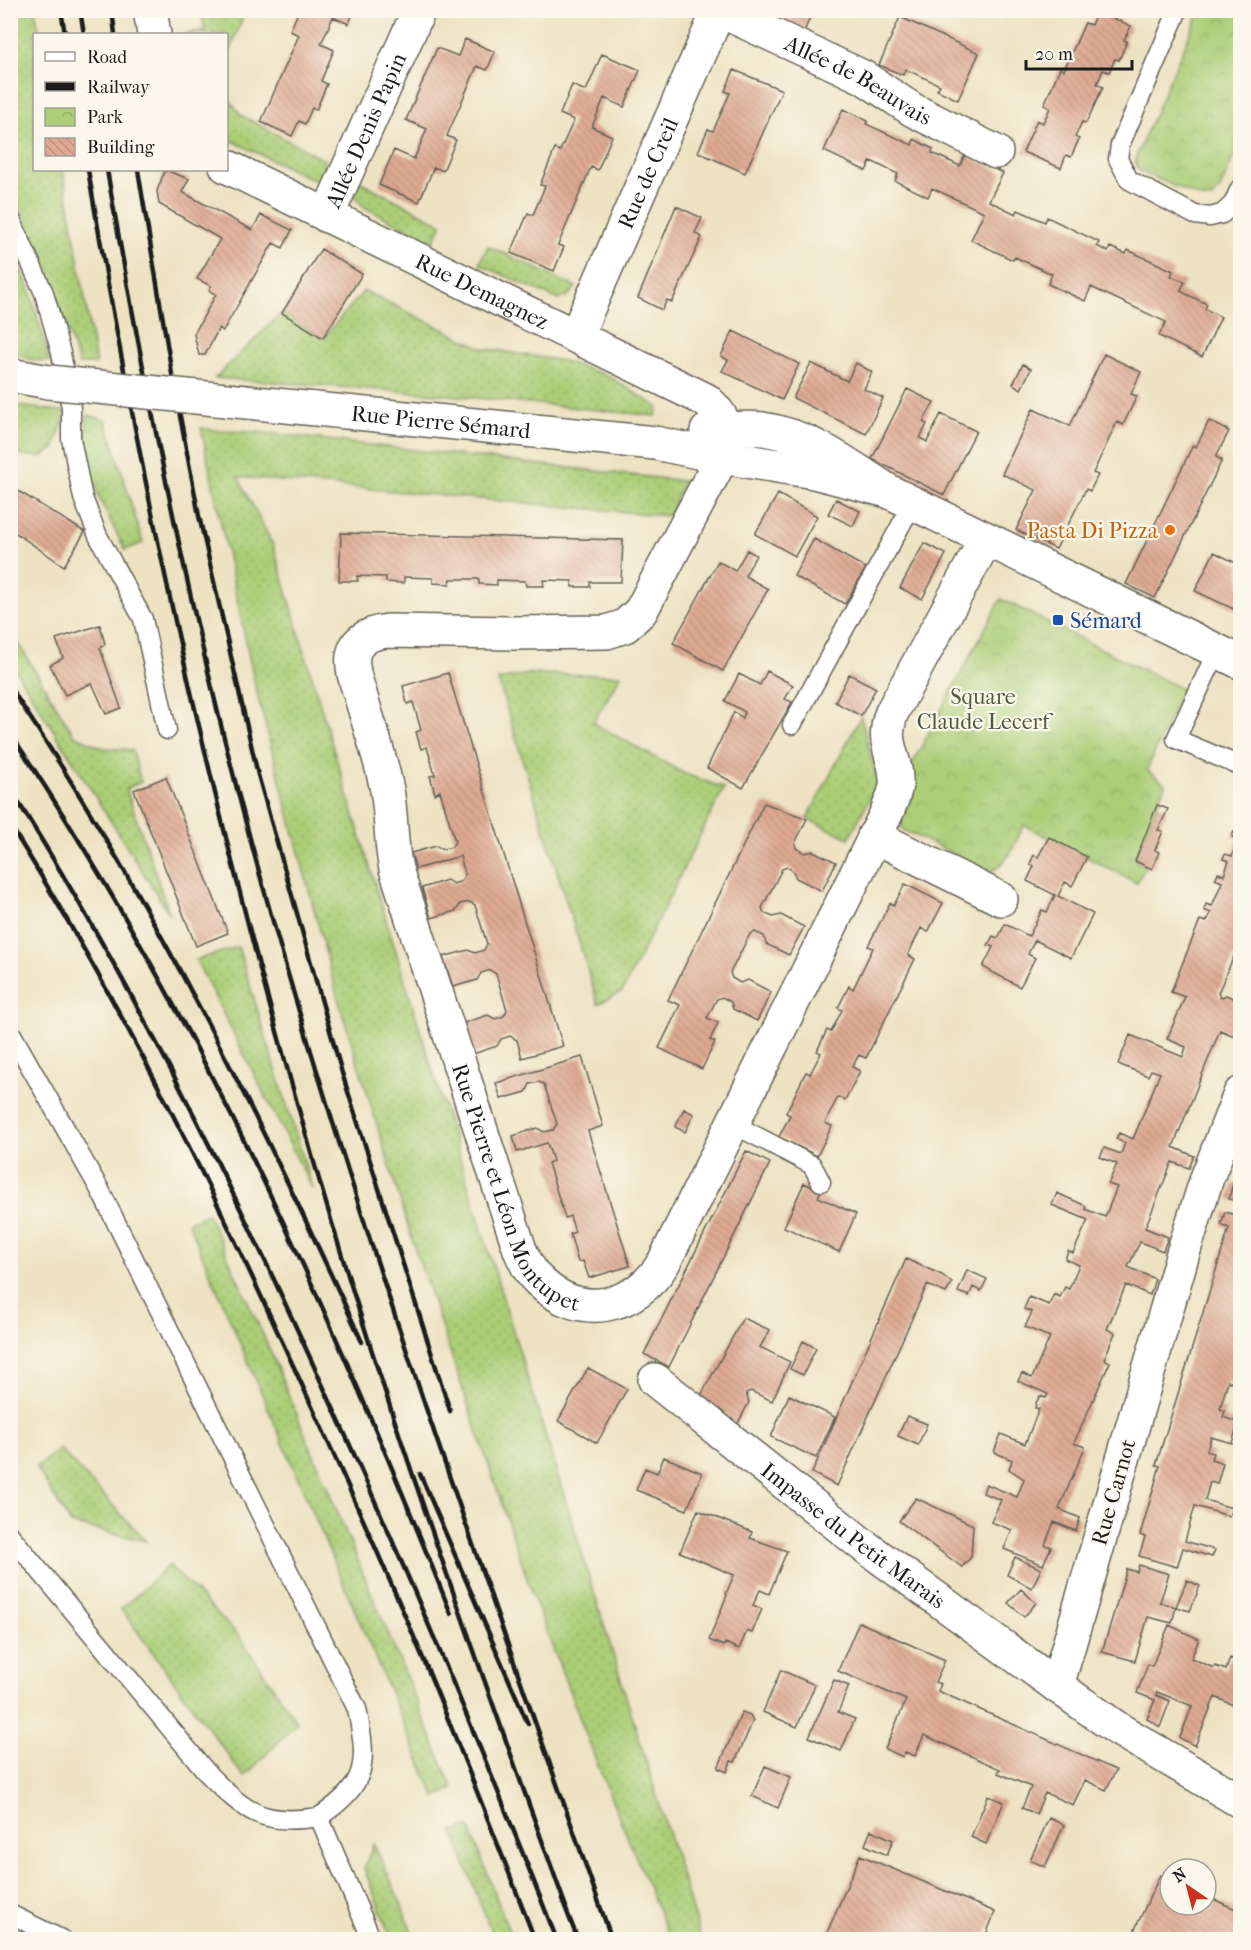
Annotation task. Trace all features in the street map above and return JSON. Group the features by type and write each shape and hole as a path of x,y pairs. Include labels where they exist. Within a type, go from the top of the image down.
{"street":[{"path":"150,10 154,33"},
{"name":"Allée Denis Papin","path":"327,216 419,10"},
{"name":"Allée de Beauvais","path":"719,11 863,77 913,110 996,152"},
{"name":"Rue de Creil","path":"576,336 719,11"},
{"name":"Rue Demagnez","path":"228,167 706,400 716,409 724,443"},
{"name":"Rue Pierre Sémard","path":"10,375 49,382 655,443 707,431 724,443"},
{"path":"724,443 760,429 798,438 837,458 900,497 1229,657"},
{"name":"Rue Pierre et Léon Montupet","path":"724,443 641,611 626,626 607,632 387,631 366,637 357,645 353,654 352,665 386,783 396,869 520,1250 528,1268 538,1281 561,1296 576,1302 597,1305 621,1302 647,1285 664,1262 887,812 896,785 886,738 887,724 986,539"},
{"path":"874,836 1001,899"},
{"name":"Rue Carnot","path":"1057,1686 1183,1253 1207,1178 1240,1094"},
{"name":"Impasse du Petit Marais","path":"655,1380 862,1545 1057,1686"},
{"path":"1057,1686 1118,1729 1240,1801"}],"lane":[{"path":"1178,10 1120,145 1118,159 1129,180 1196,215 1210,217 1222,214 1233,204 1240,188"},
{"path":"10,217 44,293 61,352 71,408 71,439 83,498 98,536 143,620 166,730"},
{"path":"792,725 900,497"},
{"path":"1229,657 1176,739 1240,766"},
{"path":"10,1031 100,1190 357,1709 364,1743 363,1760 355,1787 339,1803 319,1817 294,1821 271,1819 231,1798 209,1775 10,1535"},
{"path":"731,1123 812,1165 821,1182"},
{"path":"319,1817 372,1940"},
{"path":"10,1914 63,1940"}],"green space":[{"path":"11,10 35,11 40,33 33,33 33,171 63,171 96,364 79,364 43,257 11,190 10,24 16,20 11,17"},
{"path":"201,11 245,11 228,57 228,33 189,33 205,30"},
{"path":"1200,11 1240,11 1240,141 1220,189 1211,199 1202,198 1139,171 1135,162"},
{"path":"228,98 241,115 326,161 318,182 228,139"},
{"path":"357,180 442,224 433,242 364,207 352,194"},
{"path":"488,246 576,287 567,297 557,299 479,264"},
{"path":"10,248 28,284 50,361 31,360 11,351"},
{"path":"364,291 482,348 564,361 608,376 658,407 656,416 439,394 215,378 282,313 323,338"},
{"path":"11,405 66,412 54,449 40,457 11,454"},
{"path":"88,415 106,420 143,543 125,550 99,498 78,435 86,430"},
{"path":"201,428 257,432 683,481 669,516 238,477 273,545 330,738 701,1939 670,1939 602,1776 536,1604 416,1252 336,992 256,690"},
{"name":"Square Claude Lecerf","path":"1001,599 1182,689 1147,770 1165,784 1135,861 1145,866 1137,883 1024,825 1007,858 991,871 903,830 900,819 910,800 909,770"},
{"path":"10,630 74,735 103,748 132,750 141,782 126,789 170,915 11,663"},
{"path":"528,674 621,675 593,723 685,774 724,788 622,992 598,1004 498,680"},
{"path":"861,716 876,775 876,786 849,838 807,819"},
{"path":"238,947 313,1190 196,960"},
{"path":"208,1214 269,1348 453,1789 435,1797 188,1222"},
{"path":"60,1449 146,1541 71,1524 36,1467"},
{"path":"169,1565 239,1636 297,1723 244,1777 121,1609"},
{"path":"469,1826 512,1939 494,1939 453,1832"},
{"path":"374,1844 414,1939 391,1939 364,1868"}],"building":[{"path":"299,10 354,10 349,24 333,17 321,44 334,50 321,81 327,84 316,110 312,108 305,124 299,121 292,136 261,122 299,35 290,31"},
{"path":"766,10 813,10 804,32 764,14"},
{"path":"1097,11 1131,26 1124,40 1127,41 1119,60 1115,59 1109,72 1103,70 1097,84 1103,87 1086,123 1082,122 1075,137 1079,139 1071,157 1066,155 1061,168 1023,152 1037,120 1043,123 1050,108 1044,105 1060,68 1064,70 1085,23 1091,25"},
{"path":"900,17 979,53 958,100 937,90 940,85 905,69 903,75 879,65"},
{"path":"465,39 495,52 487,70 477,66 447,136 456,140 443,171 434,167 419,202 379,185 394,150 414,159 427,129 406,120 437,48 458,56"},
{"path":"602,54 640,70 624,107 604,98 592,127 612,136 598,170 591,167 558,245 564,247 554,271 511,253 528,213 533,215 545,186 540,185 555,149 560,151 574,120 560,114 572,85 586,91"},
{"path":"734,70 782,90 745,173 698,152 708,129 713,131 730,93 725,91"},
{"path":"843,109 868,121 866,124 912,145 914,139 933,149 932,153 960,166 965,155 1003,173 989,201 1016,214 1018,210 1045,222 1047,217 1099,242 1097,246 1108,252 1110,247 1126,254 1128,250 1173,271 1171,276 1185,282 1180,291 1207,304 1205,309 1221,317 1202,357 1159,336 1166,322 1091,287 1085,301 1048,284 1052,274 1015,257 1013,260 971,240 984,212 932,188 928,197 895,181 898,174 871,161 866,171 824,151"},
{"path":"165,171 168,171 189,179 182,192 252,230 261,215 292,230 283,248 273,243 223,331 219,328 205,355 199,355 194,334 216,294 209,291 211,286 197,279 220,239 159,204 157,191"},
{"path":"676,206 702,218 695,233 702,237 672,302 667,300 662,310 638,298"},
{"path":"321,249 362,274 323,338 282,313"},
{"path":"733,331 799,364 782,400 722,371 728,360 721,356"},
{"path":"1104,354 1141,372 1131,394 1137,396 1123,425 1117,422 1093,473 1098,475 1090,491 1086,489 1056,549 1016,530 1036,490 1002,474 1033,409 1070,426"},
{"path":"811,363 847,381 856,363 872,372 864,389 883,398 866,434 793,398"},
{"path":"1023,364 1031,369 1021,389 1013,384"},
{"path":"907,389 934,402 923,422 927,424 920,438 927,442 941,414 976,431 944,495 872,459"},
{"name":"Pasta Di Pizza","path":"1209,421 1229,431 1216,457 1222,460 1155,598 1126,584 1193,445 1196,447"},
{"path":"10,486 85,532 64,566 10,529"},
{"path":"778,494 817,516 795,556 755,534"},
{"path":"836,499 860,511 853,526 828,514"},
{"path":"341,533 623,540 621,582 590,582 590,587 572,587 572,581 543,580 544,586 526,586 525,581 497,580 497,585 479,584 479,579 451,579 450,584 433,583 433,578 404,577 404,583 386,582 386,577 357,576 358,581 339,581"},
{"path":"814,539 866,568 845,604 794,576"},
{"path":"924,543 946,554 922,599 900,588"},
{"path":"747,550 756,555 745,576 768,589 723,671 673,643 718,561 735,571"},
{"path":"1214,552 1240,565 1240,612 1195,591"},
{"path":"100,625 105,644 100,648 121,708 106,714 92,683 65,695 50,665 63,658 56,639"},
{"path":"767,671 793,685 785,699 792,702 743,788 707,768 734,712 743,718 745,712 725,701 739,674 760,685"},
{"path":"448,673 563,1046 522,1058 517,1040 510,1036 501,1039 497,1046 473,1054 464,1023 488,1015 495,1019 504,1016 507,1010 496,974 490,970 481,973 477,980 453,987 443,957 468,950 475,953 484,950 487,944 475,905 469,902 460,904 456,911 431,918 422,888 447,880 453,884 462,881 465,874 460,856 416,869 411,853 436,846 443,849 452,847 455,841 440,791 435,794 430,776 435,775 427,747 421,749 416,732 421,730 413,702 407,704 403,686"},
{"path":"849,674 876,688 861,716 835,702"},
{"path":"166,777 228,933 196,946 134,790"},
{"path":"764,803 807,819 795,843 796,848 805,853 813,851 836,862 822,891 796,878 793,871 787,867 782,869 762,908 764,913 773,917 781,915 804,927 789,955 766,944 764,936 755,932 750,934 730,973 732,978 740,983 748,980 771,992 757,1021 733,1009 731,1002 722,997 717,999 707,1018 718,1023 710,1040 715,1042 702,1069 659,1048 680,1005 668,1000"},
{"path":"1157,805 1168,809 1158,830 1163,831 1155,850 1159,852 1152,869 1135,861"},
{"path":"1234,831 1240,833 1240,959 1238,954 1234,956 1218,993 1220,998 1226,995 1240,1001 1239,1038 1220,1030 1173,1147 1194,1156 1189,1168 1172,1162 1145,1228 1168,1237 1163,1251 1140,1242 1128,1267 1155,1279 1150,1295 1126,1285 1107,1329 1115,1333 1104,1359 1110,1362 1074,1443 1085,1447 1059,1509 1080,1518 1076,1531 1054,1522 1045,1545 1051,1547 1043,1565 1004,1549 1012,1530 991,1522 1001,1500 983,1493 986,1484 1017,1497 1024,1479 1009,1469 1012,1460 994,1452 1001,1434 1025,1444 1039,1409 1035,1408 1036,1403 1040,1396 1046,1398 1048,1394 1018,1381 1022,1373 1032,1378 1050,1337 1025,1327 1032,1312 1024,1309 1029,1297 1049,1305 1054,1294 1060,1297 1065,1287 1069,1289 1079,1265 1065,1259 1068,1251 1073,1253 1088,1220 1052,1205 1057,1193 1105,1217 1117,1187 1108,1184 1117,1164 1100,1157 1104,1148 1121,1154 1125,1143 1116,1139 1119,1133 1133,1139 1160,1073 1151,1070 1148,1076 1118,1064 1130,1035 1183,1057 1186,1047 1167,1039 1185,997 1171,992 1200,920 1206,922 1211,913 1204,910 1206,904 1212,906 1222,882 1215,879 1218,873 1224,875 1229,861 1223,859 1225,854 1232,856 1238,839 1232,837"},
{"path":"1049,837 1087,857 1072,886 1065,882 1058,896 1093,914 1071,958 1035,940 1028,954 1035,958 1020,987 983,967 993,947 988,945 993,936 998,938 1005,924 1029,936 1042,910 1047,912 1055,895 1027,881 1034,866 1030,864 1034,855 1038,857"},
{"path":"905,884 943,903 928,932 921,928 908,955 915,959 866,1058 859,1055 852,1067 860,1071 845,1100 838,1097 825,1123 832,1126 817,1156 779,1137 790,1115 786,1113 806,1072 810,1074 821,1053 817,1051 827,1030 831,1032 842,1010 838,1008 849,986 853,989 873,948 868,946 890,903 894,905"},
{"path":"582,1057 603,1126 588,1131 630,1266 589,1278 583,1261 578,1262 570,1234 575,1232 570,1216 565,1218 548,1163 553,1161 547,1143 517,1152 513,1136 537,1128 544,1132 553,1130 557,1124 544,1084 539,1082 530,1084 526,1092 501,1099 496,1083"},
{"path":"684,1109 694,1114 685,1132 675,1127"},
{"path":"746,1151 770,1163 669,1367 644,1354"},
{"path":"804,1183 821,1191 818,1197 856,1214 839,1252 784,1227"},
{"path":"1233,1183 1240,1185 1240,1202 1229,1199"},
{"path":"1225,1212 1240,1216 1240,1340 1236,1354 1240,1355 1240,1378 1236,1376 1234,1383 1228,1381 1220,1409 1225,1411 1223,1417 1240,1423 1240,1432 1236,1430 1232,1443 1211,1437 1207,1451 1213,1453 1211,1459 1223,1463 1217,1484 1210,1482 1205,1500 1232,1508 1229,1516 1195,1506 1185,1541 1215,1550 1212,1557 1183,1548 1177,1567 1139,1556 1145,1537 1140,1535 1160,1466 1156,1465 1229,1228 1221,1225"},
{"path":"906,1259 942,1275 952,1283 946,1293 927,1285 837,1486 812,1473"},
{"path":"967,1270 987,1279 981,1291 973,1287 969,1296 958,1292"},
{"path":"743,1318 770,1330 760,1347 790,1362 772,1401 751,1391 746,1393 749,1402 736,1427 699,1399"},
{"path":"803,1341 816,1348 803,1375 790,1369"},
{"path":"588,1368 627,1389 597,1443 558,1421"},
{"path":"789,1395 835,1417 816,1458 771,1437"},
{"path":"907,1416 927,1424 918,1445 898,1436"},
{"path":"664,1457 702,1473 687,1510 636,1490 645,1468 657,1473"},
{"path":"916,1498 973,1525 971,1557 962,1567 899,1521"},
{"path":"698,1510 752,1532 750,1538 787,1551 769,1594 760,1590 753,1605 762,1609 752,1633 747,1631 739,1649 709,1640 734,1575 680,1552"},
{"path":"1015,1557 1041,1569 1032,1588 1007,1575"},
{"path":"1139,1565 1169,1574 1160,1602 1176,1607 1172,1623 1148,1617 1135,1661 1102,1652 1127,1569 1137,1572"},
{"path":"1187,1580 1200,1586 1190,1611 1176,1607"},
{"path":"1021,1589 1036,1603 1024,1617 1008,1603"},
{"path":"859,1622 945,1660 935,1682 941,1684 938,1691 1116,1770 1106,1790 1085,1780 1073,1805 1045,1793 1036,1814 1022,1808 1031,1787 998,1773 1000,1769 924,1735 915,1756 905,1752 903,1757 885,1749 906,1700 838,1671"},
{"path":"1169,1625 1199,1639 1191,1658 1214,1668 1215,1666 1226,1670 1230,1658 1240,1662 1240,1708 1215,1697 1195,1746 1180,1738 1192,1706 1157,1692 1156,1695 1170,1701 1160,1727 1147,1719 1155,1700 1137,1693 1148,1664 1152,1666"},
{"path":"781,1670 815,1685 797,1727 763,1712"},
{"path":"834,1680 849,1686 838,1712 855,1719 841,1751 809,1737"},
{"path":"742,1712 750,1715 753,1721 735,1762 731,1761 727,1772 718,1768"},
{"path":"765,1766 791,1777 778,1808 752,1796"},
{"path":"988,1796 1004,1802 986,1844 971,1837"},
{"path":"1049,1818 1064,1825 1045,1867 1030,1860"},
{"path":"871,1830 893,1840 887,1855 865,1845"},
{"path":"860,1855 995,1912 984,1940 824,1940"},
{"path":"1158,1879 1158,1917 1218,1917 1218,1901 1240,1911 1240,1924 1235,1935 1240,1937 1240,1940 1130,1940"}],"railway":[{"path":"61,10 65,33"},
{"path":"80,10 84,33"},
{"path":"112,10 115,33"},
{"path":"88,171 127,387 171,603 251,936 332,1223 394,1420 566,1907"},
{"path":"107,171 159,450 199,635 221,728 270,911 348,1171 390,1300 612,1940"},
{"path":"138,171 172,374 199,516 258,775 342,1073 450,1411"},
{"path":"10,687 61,765 109,845 200,1007 283,1173 362,1342"},
{"path":"10,733 77,837 140,943 254,1162 357,1386 451,1614"},
{"path":"10,789 95,930 174,1075 283,1298 411,1584 471,1725 557,1940"},
{"path":"10,825 119,1012 218,1204 335,1457 408,1622 535,1940"},
{"path":"420,1474 528,1724"},
{"path":"562,1899 578,1940"}],"place":[{"name":"Pasta Di Pizza","path":"1170,530"},
{"name":"Sémard","path":"1058,620"}]}
